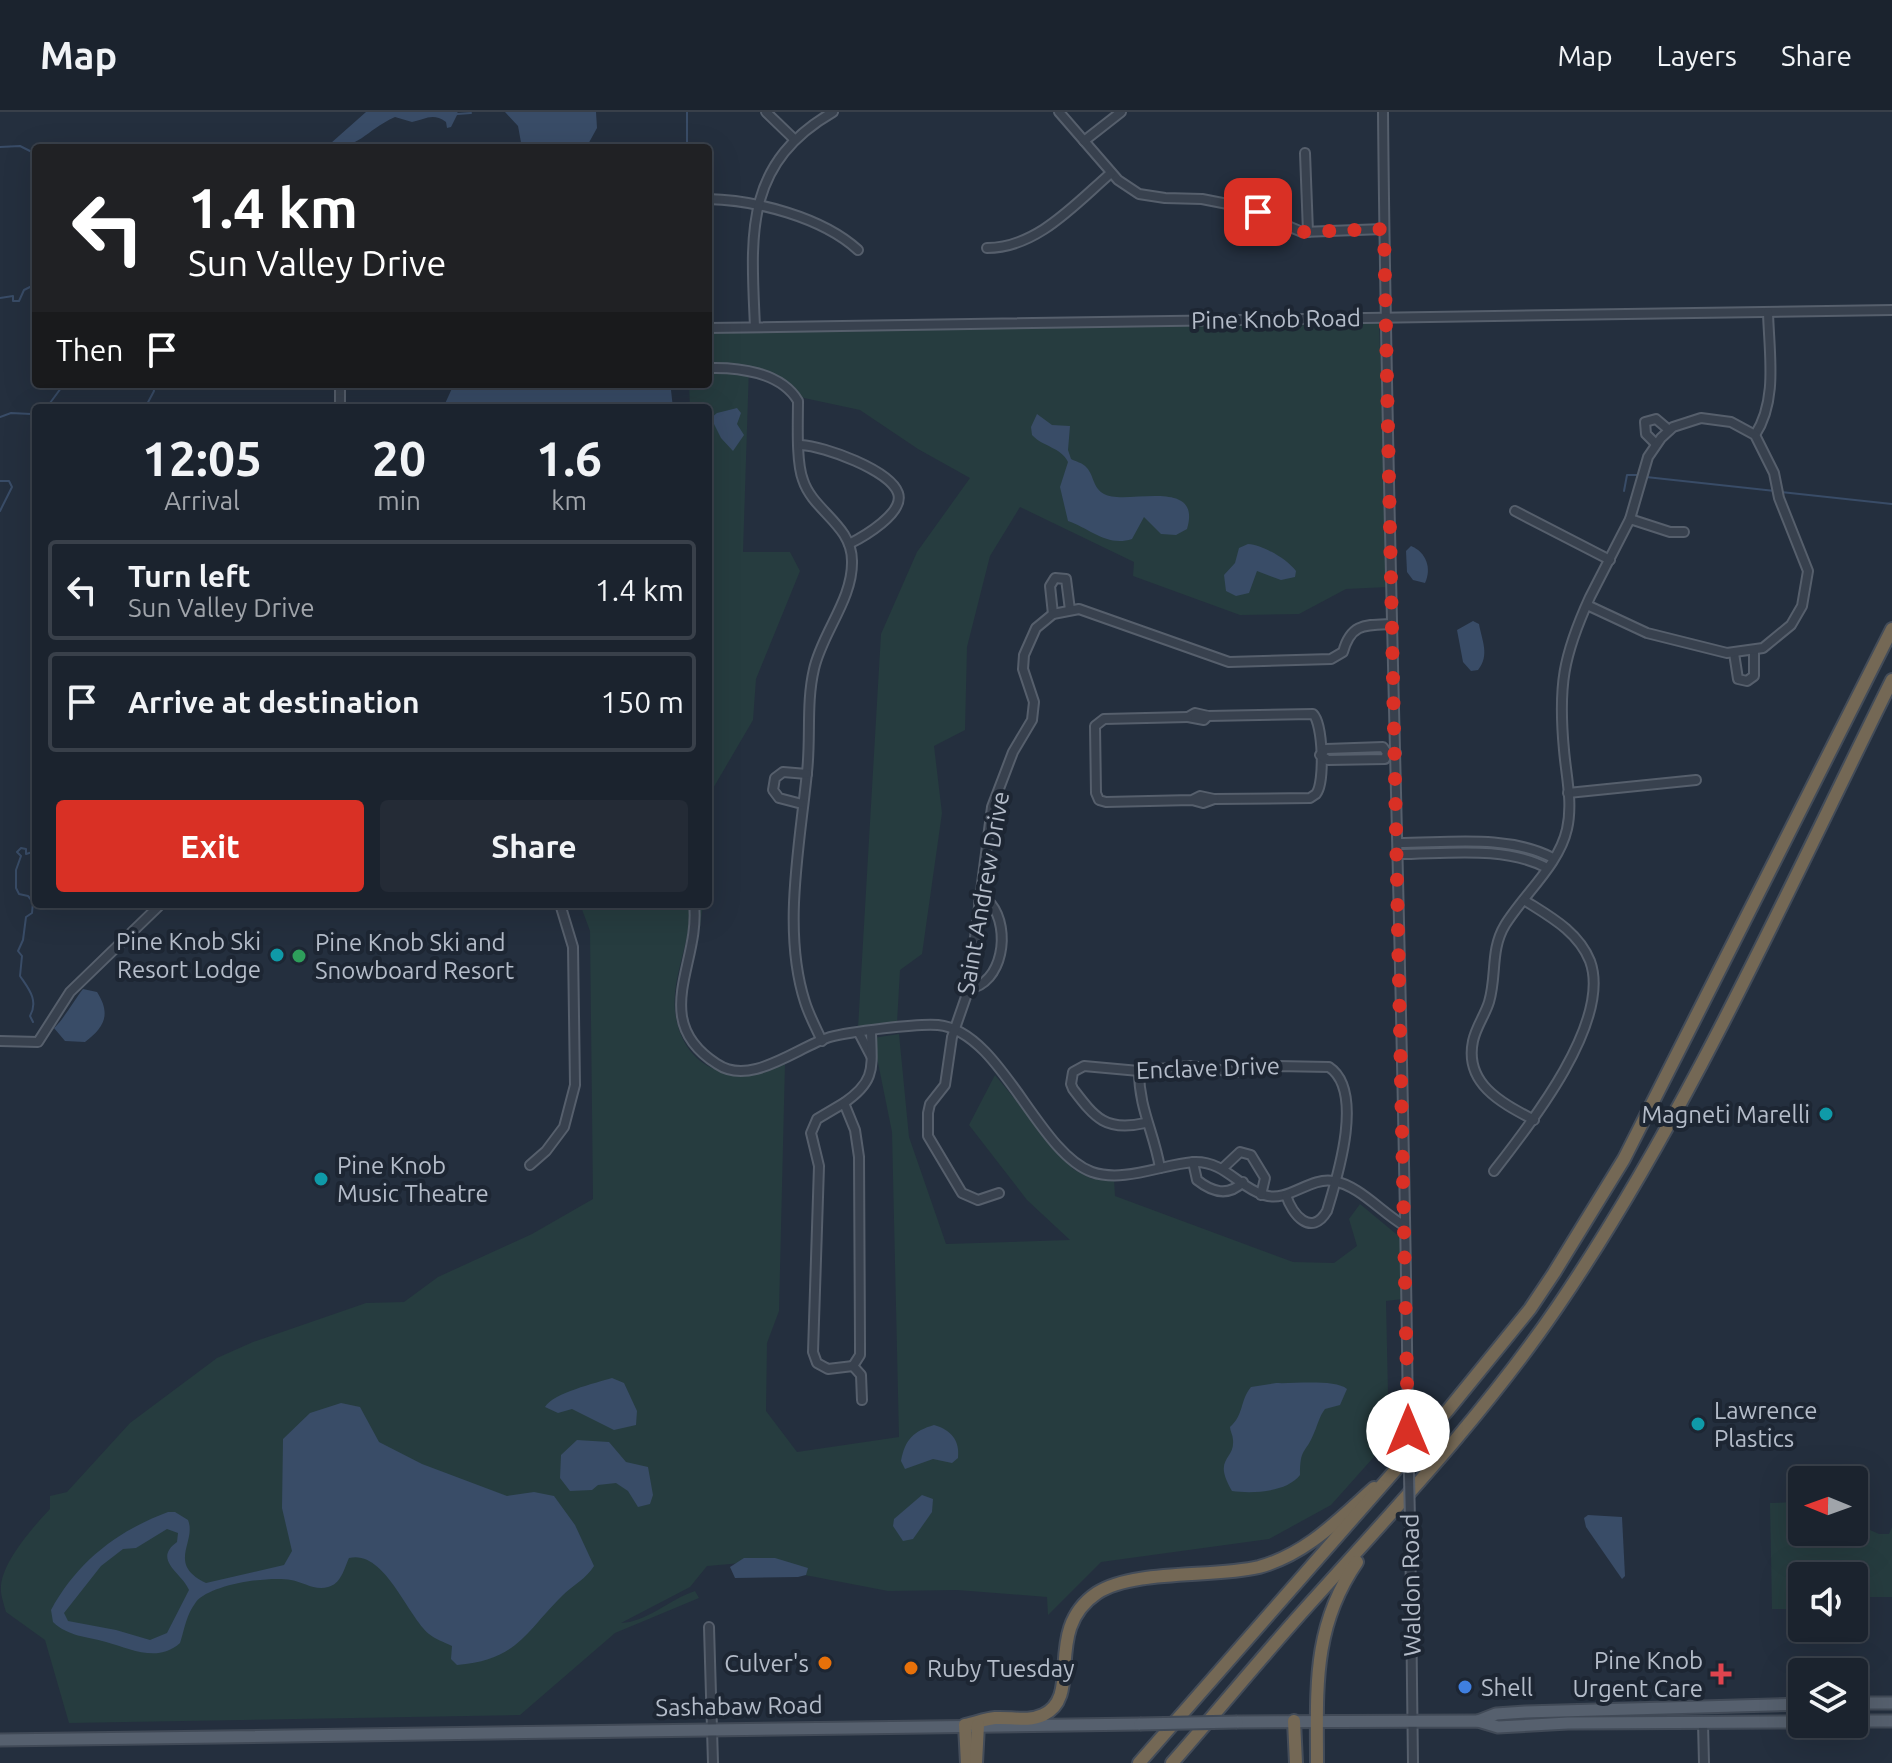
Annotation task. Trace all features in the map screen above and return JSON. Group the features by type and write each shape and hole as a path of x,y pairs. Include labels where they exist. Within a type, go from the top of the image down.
{"highway":[{"path":"1139,1763 1363,1511 1530,1309 1601,1199 1642,1126 1892,629"},
{"path":"1317,1763 1318,1661 1333,1606 1347,1576 1528,1348 1620,1211 1717,1031 1892,680"},
{"path":"971,1725 994,1718 1033,1718 1054,1707 1063,1689 1064,1649 1070,1626 1081,1608 1101,1591 1125,1582 1225,1573 1272,1563 1315,1540 1394,1470"},
{"path":"1172,1763 1247,1674 1400,1506"},
{"path":"1294,1721 1296,1763"},
{"path":"967,1763 971,1725"},
{"path":"971,1725 976,1763"},
{"path":"1183,1763 1198,1734"}],"main road":[{"path":"1868,1703 1892,1703"},
{"path":"1759,1722 1769,1715 1769,1704"},
{"name":"Sashabaw Road","path":"1478,1721 1496,1714 1525,1712 1788,1704"},
{"path":"1621,1723 1617,1715 1623,1708"},
{"path":"1525,1712 1526,1725"},
{"name":"Sashabaw Road","path":"0,1740 1294,1721 1478,1721 1498,1727 1788,1722"},
{"path":"1868,1721 1892,1721"}],"street":[{"path":"766,112 794,139"},
{"path":"755,327 752,254 757,206 773,166 794,139 833,112"},
{"path":"1059,112 1111,173 1139,194 1202,199 1243,207 1308,232 1384,229"},
{"path":"1084,141 1121,112"},
{"name":"Waldon Road","path":"1383,112 1392,753 1398,843 1413,1763"},
{"path":"1305,153 1308,232"},
{"path":"987,248 1004,248 1032,237 1111,173"},
{"path":"712,200 757,206 820,227 858,250"},
{"name":"Pine Knob Road","path":"712,328 1892,310"},
{"path":"1755,435 1769,402 1768,312"},
{"path":"712,368 742,368 759,373 793,393 798,401 801,471 808,491 836,522 849,544 852,570 818,654 812,679 807,774 796,861 796,957 805,1002 822,1041"},
{"path":"1534,1120 1494,1098 1474,1071 1472,1055 1476,1030 1489,1001 1495,947 1504,926 1547,868 1567,829 1568,793 1560,693 1564,663 1587,605 1630,519 1648,457 1656,444 1669,430 1701,418 1731,422 1755,435 1774,473 1779,498 1808,571 1802,606 1791,625 1777,639 1754,650 1734,653 1647,633 1587,605"},
{"path":"1656,444 1646,434 1645,422 1656,419 1669,430"},
{"path":"801,445 837,451 868,469 898,493 898,501 880,526 849,544"},
{"path":"1515,511 1610,560"},
{"path":"1630,519 1670,532 1684,532"},
{"path":"1070,610 1068,583 1066,579 1055,578 1050,586 1053,614 1070,610 1094,613 1229,662 1331,659 1343,652 1348,637 1358,627 1392,624"},
{"name":"Saint Andrew Drive","path":"999,1193 978,1200 962,1193 928,1136 930,1104 945,1085 955,1029 968,989 992,807 1013,752 1026,734 1034,712 1023,669 1024,655 1036,628 1053,614"},
{"path":"1734,653 1738,679 1747,681 1754,676 1754,650"},
{"path":"1320,755 1320,726 1313,714 1208,716 1195,713 1188,717 1104,719 1095,726 1096,793 1099,800 1106,802 1192,800 1209,803 1214,799 1310,798 1321,789 1320,755 1326,749 1383,747 1392,753"},
{"path":"802,804 779,798 773,790 775,778 783,772 807,774"},
{"path":"1568,793 1696,780"},
{"path":"1398,843 1511,843 1532,847 1553,858"},
{"path":"1468,843 1468,854"},
{"path":"1398,854 1528,858 1547,868"},
{"path":"1494,1171 1534,1120 1578,1042 1593,997 1595,979 1588,957 1570,932 1524,900"},
{"path":"968,989 983,986 988,981 1001,946 996,910 991,904 979,902"},
{"path":"0,1041 38,1042 70,992 157,908"},
{"path":"530,1165 546,1151 564,1127 575,1085 573,947 561,908"},
{"path":"694,908 694,929 680,999 684,1026 695,1044 718,1065 741,1071 762,1066 822,1041 859,1033 928,1025 955,1029 971,1038 985,1052 1056,1141 1081,1165 1102,1173 1193,1162 1223,1168 1261,1195 1275,1197 1317,1183 1336,1181 1405,1226"},
{"path":"844,1103 855,1130 859,1157 860,1343 860,1355 853,1366 845,1370 821,1367 813,1352 819,1166 811,1133 817,1119 844,1103 868,1083 871,1032"},
{"path":"859,1033 871,1056"},
{"name":"Enclave Drive","path":"1145,1123 1108,1125 1088,1109 1071,1084 1073,1072 1084,1066 1139,1071 1190,1066 1235,1072 1277,1066 1329,1067 1336,1072 1345,1089 1346,1128 1336,1181"},
{"path":"1139,1071 1140,1101 1145,1123 1156,1143 1160,1168"},
{"path":"1223,1168 1240,1152 1251,1155 1265,1178 1261,1195"},
{"path":"1193,1162 1197,1180 1221,1192 1235,1190 1243,1182"},
{"path":"1286,1195 1295,1217 1302,1222 1313,1223 1323,1218 1327,1211 1336,1181"},
{"path":"853,1366 861,1375 862,1400"},
{"path":"709,1627 713,1763"},
{"path":"1703,1723 1704,1763"}],"green space":[{"path":"1379,321 1388,587 1346,589 1299,614 1240,615 1133,576 1134,562 1020,507 990,556 967,647 965,730 934,746 942,813 922,954 900,970 897,1023 858,1028 881,634 917,552 970,478 918,449 860,410 804,398 790,387 749,367 743,552 790,552 800,571 756,679 753,720 712,790 712,404 690,404 689,388 712,388 712,331"},
{"path":"581,908 702,908 700,927 689,926 675,990 675,1011 688,1048 714,1069 730,1073 748,1074 785,1063 779,1311 767,1343 766,1411 797,1452 899,1437 892,1132 873,1038 899,1034 909,1137 946,1244 1070,1240 1027,1200 969,1125 995,1075 1073,1169 1092,1179 1114,1179 1115,1196 1293,1262 1334,1263 1357,1246 1349,1219 1360,1204 1401,1238 1403,1299 1386,1301 1389,1440 1331,1505 1269,1539 1101,1562 1048,1615 1047,1597 957,1590 888,1591 742,1563 707,1566 690,1587 621,1623 640,1619 695,1591 699,1598 615,1633 520,1715 69,1723 45,1640 6,1612 1,1592 7,1566 50,1509 50,1496 67,1492 130,1423 217,1358 253,1342 366,1303 404,1302 438,1277 532,1234 593,1199 590,931"},
{"path":"1788,1502 1788,1546 1868,1546 1868,1529 1889,1534 1892,1527 1892,1597 1868,1597 1868,1562 1788,1562 1788,1609 1772,1609 1770,1503"}],"water":[{"path":"366,112 458,113 451,127 447,128 446,122 437,118 412,122 395,117 349,144 321,144 331,143"},
{"path":"505,112 596,112 597,128 588,144 521,144 518,126"},
{"path":"452,388 669,388 673,404 445,404"},
{"path":"737,408 741,413 737,424 744,435 733,451 721,438 712,420 717,413"},
{"path":"1037,414 1052,425 1070,426 1068,450 1071,459 1087,468 1100,491 1114,497 1173,498 1184,503 1189,513 1187,529 1176,535 1161,534 1144,517 1132,539 1115,541 1068,521 1060,487 1068,462 1061,453 1032,435 1031,427"},
{"path":"1248,544 1281,557 1296,571 1295,577 1281,580 1257,571 1249,593 1236,596 1226,591 1224,575 1235,563 1239,548"},
{"path":"1411,546 1426,561 1428,572 1425,583 1413,580 1407,572 1406,551"},
{"path":"1473,621 1479,624 1484,659 1478,670 1471,671 1463,662 1457,630"},
{"path":"83,989 97,992 104,1007 104,1020 85,1042 65,1041 54,1028"},
{"path":"612,1378 624,1383 637,1411 636,1425 614,1430 572,1409 558,1413 545,1407 565,1393"},
{"path":"1276,1383 1324,1383 1347,1389 1340,1405 1323,1412 1302,1455 1300,1475 1294,1481 1269,1490 1232,1491 1224,1472 1233,1447 1230,1427 1238,1418 1251,1387"},
{"path":"341,1403 360,1407 379,1442 422,1464 507,1496 534,1492 554,1496 575,1525 594,1566 507,1651 477,1662 457,1665 451,1659 452,1646 429,1634 384,1573 362,1558 349,1558 339,1579 328,1587 269,1579 214,1590 196,1602 180,1643 163,1652 135,1651 65,1631 53,1622 51,1610 86,1563 115,1539 168,1512 175,1512 188,1520 190,1528 185,1561 194,1576 206,1583 284,1565 292,1551 282,1508 283,1439 310,1413","holes":["167,1529 178,1533 177,1542 167,1555 168,1561 189,1590 167,1633 150,1640 68,1621 64,1613 101,1566 123,1549 136,1548"]},
{"path":"934,1425 953,1437 958,1458 952,1463 933,1459 905,1469 901,1461 908,1442 916,1433"},
{"path":"577,1440 609,1442 626,1462 648,1467 653,1495 650,1504 638,1507 628,1491 616,1483 598,1485 592,1490 570,1491 560,1478 561,1455"},
{"path":"922,1495 933,1499 932,1512 913,1539 903,1541 893,1526 894,1519"},
{"path":"1588,1515 1622,1517 1625,1576 1622,1579 1586,1527 1584,1518"},
{"path":"744,1558 775,1558 808,1568 806,1575 798,1577 735,1578 730,1567"}],"waterway":[{"path":"687,112 687,144"},
{"path":"457,114 471,113"},
{"path":"0,147 20,146 32,152"},
{"path":"0,298 13,296 13,301 19,301 24,290 32,286"},
{"path":"48,404 61,388"},
{"path":"147,404 154,388"},
{"path":"0,417 11,413 32,413"},
{"path":"1624,491 1627,475 1640,475"},
{"path":"1646,477 1775,491"},
{"path":"0,481 9,481 12,487 0,511"},
{"path":"1781,492 1892,504"},
{"path":"32,852 26,854 26,849 21,848 17,852 21,856 16,870 16,888 19,894 32,901"},
{"path":"32,908 32,913 26,917 18,951 22,956 20,976 33,999 30,1016 33,1022"}],"place":[{"name":"Pine Knob Ski Resort Lodge","path":"277,955"},
{"name":"Pine Knob Ski and Snowboard Resort","path":"299,956"},
{"name":"Magneti Marelli","path":"1826,1114"},
{"name":"Pine Knob Music Theatre","path":"321,1179"},
{"name":"Lawrence Plastics","path":"1698,1424"},
{"name":"Culver's","path":"825,1663"},
{"name":"Ruby Tuesday","path":"911,1668"},
{"name":"Pine Knob Urgent Care","path":"1721,1674"},
{"name":"Shell","path":"1465,1687"}],"route":[{"path":"1258,212 1302,232 1384,229 1408,1431"}]}
